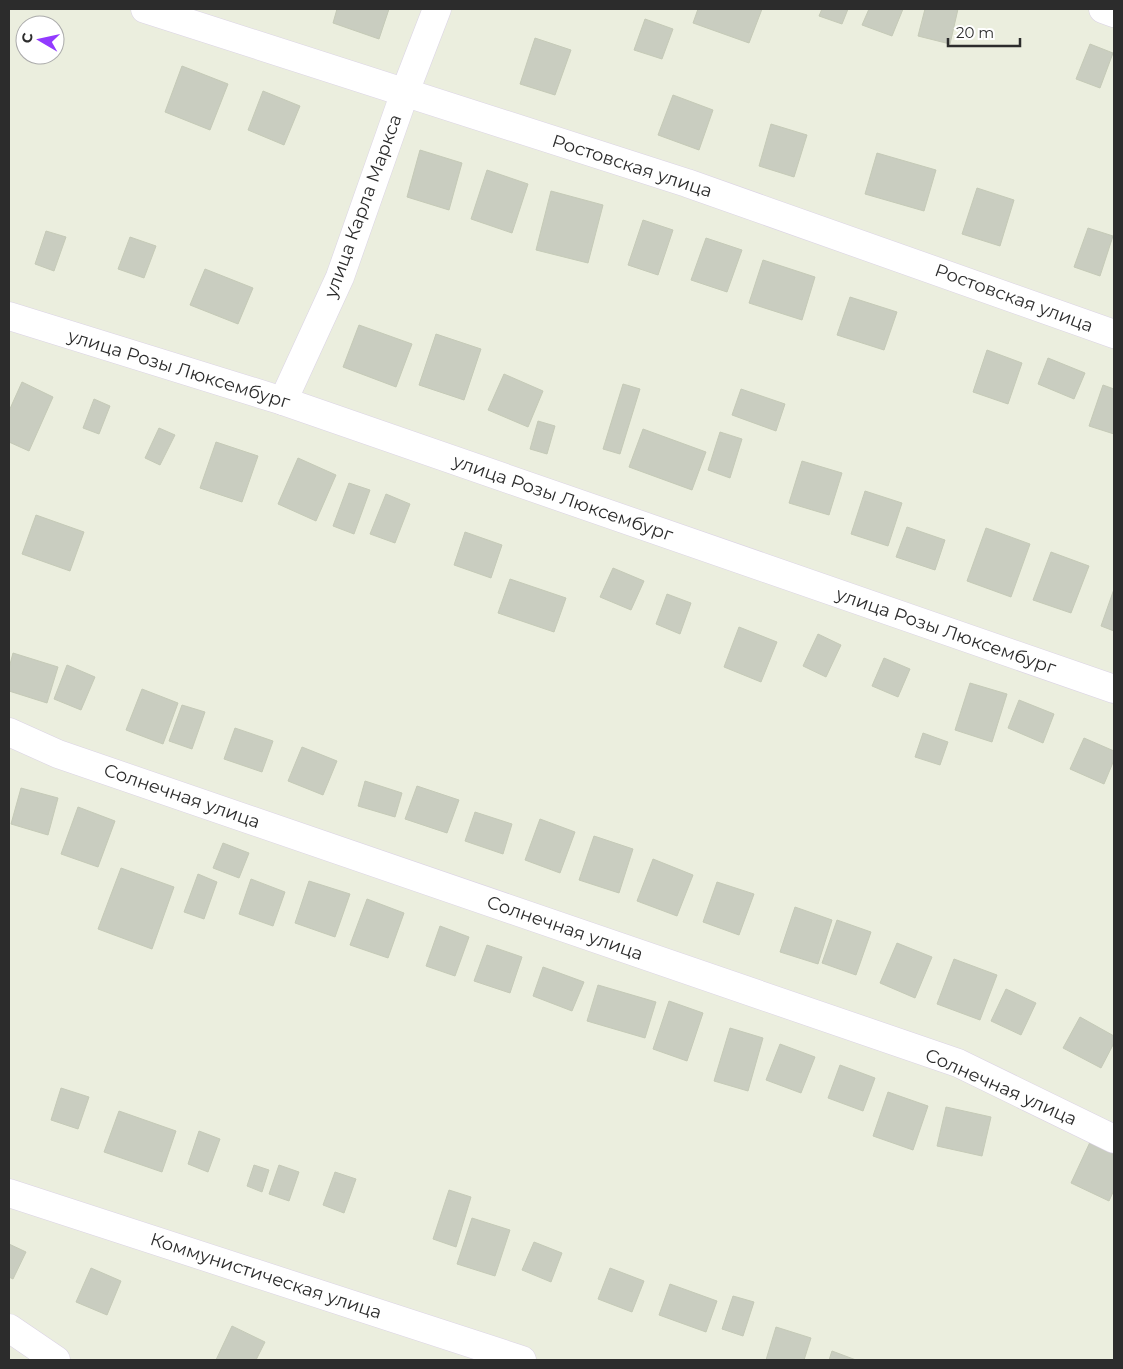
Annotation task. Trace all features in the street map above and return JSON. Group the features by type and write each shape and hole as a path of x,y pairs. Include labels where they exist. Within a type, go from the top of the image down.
{"street":[{"name":"Ростовская улица","path":"145,9 696,187 1114,334"},
{"name":"улица Карла Маркса","path":"283,401 340,277 405,92 437,9"},
{"path":"1103,9 1114,13"},
{"name":"улица Розы Люксембург","path":"9,316 283,401 1114,690"},
{"name":"Солнечная улица","path":"9,732 58,754 958,1063 1114,1139"},
{"name":"Коммунистическая улица","path":"9,1193 522,1360"},
{"path":"9,1328 56,1360"}],"building":[{"path":"337,9 389,9 379,39 333,23"},
{"path":"698,9 762,9 749,43 693,23"},
{"path":"822,9 848,9 842,24 819,16"},
{"path":"869,9 903,9 892,36 862,25"},
{"path":"925,9 958,9 950,44 918,36"},
{"path":"645,19 673,29 662,59 634,50"},
{"path":"535,38 571,50 555,95 520,84"},
{"path":"1090,44 1113,53 1100,88 1076,79"},
{"path":"182,66 228,84 210,130 165,112"},
{"path":"263,91 300,106 284,145 248,130"},
{"path":"673,95 713,110 699,150 658,135"},
{"path":"771,124 807,135 794,177 759,166"},
{"path":"420,150 462,163 449,210 407,197"},
{"path":"877,153 936,170 924,211 865,194"},
{"path":"487,170 528,184 512,233 471,219"},
{"path":"977,188 1014,200 1000,246 962,234"},
{"path":"551,191 603,205 588,263 536,250"},
{"path":"643,220 673,230 658,275 628,265"},
{"path":"1088,228 1113,236 1100,276 1074,267"},
{"path":"46,231 66,237 54,271 35,264"},
{"path":"130,237 156,246 144,278 118,269"},
{"path":"706,238 742,250 727,292 691,280"},
{"path":"763,260 815,277 802,320 749,303"},
{"path":"205,269 253,288 238,324 190,305"},
{"path":"850,297 897,312 884,350 837,335"},
{"path":"359,325 412,344 396,387 343,367"},
{"path":"436,334 481,349 464,400 419,385"},
{"path":"987,350 1022,363 1008,404 973,392"},
{"path":"1048,358 1085,373 1074,399 1038,384"},
{"path":"504,374 543,391 528,427 488,410"},
{"path":"22,382 53,397 29,451 9,442 9,411"},
{"path":"623,384 640,389 620,454 603,449"},
{"path":"1103,385 1114,389 1114,434 1089,426"},
{"path":"741,389 785,404 776,431 732,415"},
{"path":"94,399 110,406 99,434 83,428"},
{"path":"538,421 555,426 547,454 530,449"},
{"path":"159,428 175,435 160,465 145,458"},
{"path":"643,429 706,452 692,490 629,467"},
{"path":"720,432 742,439 730,478 708,470"},
{"path":"216,442 258,456 242,502 200,488"},
{"path":"298,458 336,475 316,521 278,504"},
{"path":"802,461 842,473 829,515 789,503"},
{"path":"349,483 370,490 354,534 333,526"},
{"path":"865,491 902,503 888,546 851,534"},
{"path":"386,494 410,504 395,543 370,534"},
{"path":"36,515 84,532 70,571 22,554"},
{"path":"907,527 945,540 935,570 896,557"},
{"path":"986,528 1030,544 1011,597 967,581"},
{"path":"465,532 502,545 491,578 454,565"},
{"path":"1051,552 1089,566 1071,613 1033,600"},
{"path":"613,568 644,581 631,610 600,597"},
{"path":"510,579 566,598 554,632 498,613"},
{"path":"1114,589 1114,631 1101,626"},
{"path":"667,594 691,603 680,634 656,624"},
{"path":"739,627 777,642 761,682 724,667"},
{"path":"818,634 841,645 826,677 803,666"},
{"path":"13,653 58,667 47,703 9,691 9,668"},
{"path":"884,658 910,669 898,697 872,686"},
{"path":"67,665 95,677 81,710 54,699"},
{"path":"970,683 1007,694 992,742 955,730"},
{"path":"142,689 178,703 163,744 126,730"},
{"path":"1019,700 1054,714 1043,743 1008,728"},
{"path":"182,705 205,712 192,749 169,741"},
{"path":"235,728 273,741 262,772 224,759"},
{"path":"923,733 948,742 940,765 915,757"},
{"path":"1084,738 1114,751 1114,760 1104,784 1070,769"},
{"path":"302,747 337,761 323,795 288,781"},
{"path":"365,781 402,793 395,817 358,806"},
{"path":"417,786 459,800 447,833 405,819"},
{"path":"21,788 58,798 48,835 11,824"},
{"path":"78,807 115,821 98,867 61,854"},
{"path":"475,812 512,824 503,854 465,841"},
{"path":"540,819 575,832 560,873 525,860"},
{"path":"594,836 633,849 619,893 579,880"},
{"path":"223,843 249,853 239,878 213,868"},
{"path":"653,859 693,875 677,916 637,901"},
{"path":"121,868 174,887 152,949 98,929"},
{"path":"198,874 217,882 204,919 184,912"},
{"path":"251,879 285,892 273,926 239,914"},
{"path":"309,881 350,894 335,937 295,923"},
{"path":"717,882 754,894 739,935 703,922"},
{"path":"367,899 404,913 388,958 350,945"},
{"path":"795,907 832,920 818,964 780,952"},
{"path":"837,920 871,932 856,975 822,963"},
{"path":"440,926 469,937 455,976 426,966"},
{"path":"897,943 932,957 915,998 880,983"},
{"path":"487,945 522,957 510,993 474,981"},
{"path":"954,959 997,975 980,1020 937,1004"},
{"path":"543,967 584,982 572,1011 533,996"},
{"path":"598,985 656,1002 645,1038 587,1021"},
{"path":"1006,989 1036,1003 1021,1035 991,1021"},
{"path":"669,1001 703,1013 687,1061 653,1049"},
{"path":"1080,1017 1114,1036 1114,1043 1101,1068 1063,1048"},
{"path":"730,1028 763,1038 748,1091 714,1081"},
{"path":"780,1044 815,1057 801,1093 766,1080"},
{"path":"840,1065 875,1078 863,1111 828,1098"},
{"path":"61,1088 89,1097 78,1129 51,1120"},
{"path":"888,1092 928,1106 913,1150 873,1136"},
{"path":"946,1107 991,1117 982,1156 937,1146"},
{"path":"119,1111 176,1131 162,1172 104,1152"},
{"path":"199,1131 220,1139 208,1172 188,1164"},
{"path":"1091,1140 1114,1152 1114,1190 1109,1201 1071,1183"},
{"path":"254,1165 269,1170 262,1192 247,1186"},
{"path":"279,1165 299,1172 289,1201 269,1194"},
{"path":"335,1172 356,1179 344,1213 323,1205"},
{"path":"449,1190 471,1197 456,1247 433,1239"},
{"path":"472,1218 510,1230 495,1276 457,1264"},
{"path":"534,1242 562,1253 551,1282 522,1270"},
{"path":"9,1244 26,1252 13,1279 9,1277"},
{"path":"91,1268 121,1281 107,1315 76,1302"},
{"path":"610,1268 644,1281 632,1312 598,1299"},
{"path":"670,1284 717,1301 706,1332 659,1315"},
{"path":"733,1296 754,1302 743,1336 722,1329"},
{"path":"232,1326 265,1342 256,1360 216,1360"},
{"path":"776,1327 811,1338 804,1360 766,1360"},
{"path":"832,1351 856,1360 829,1360"}]}
